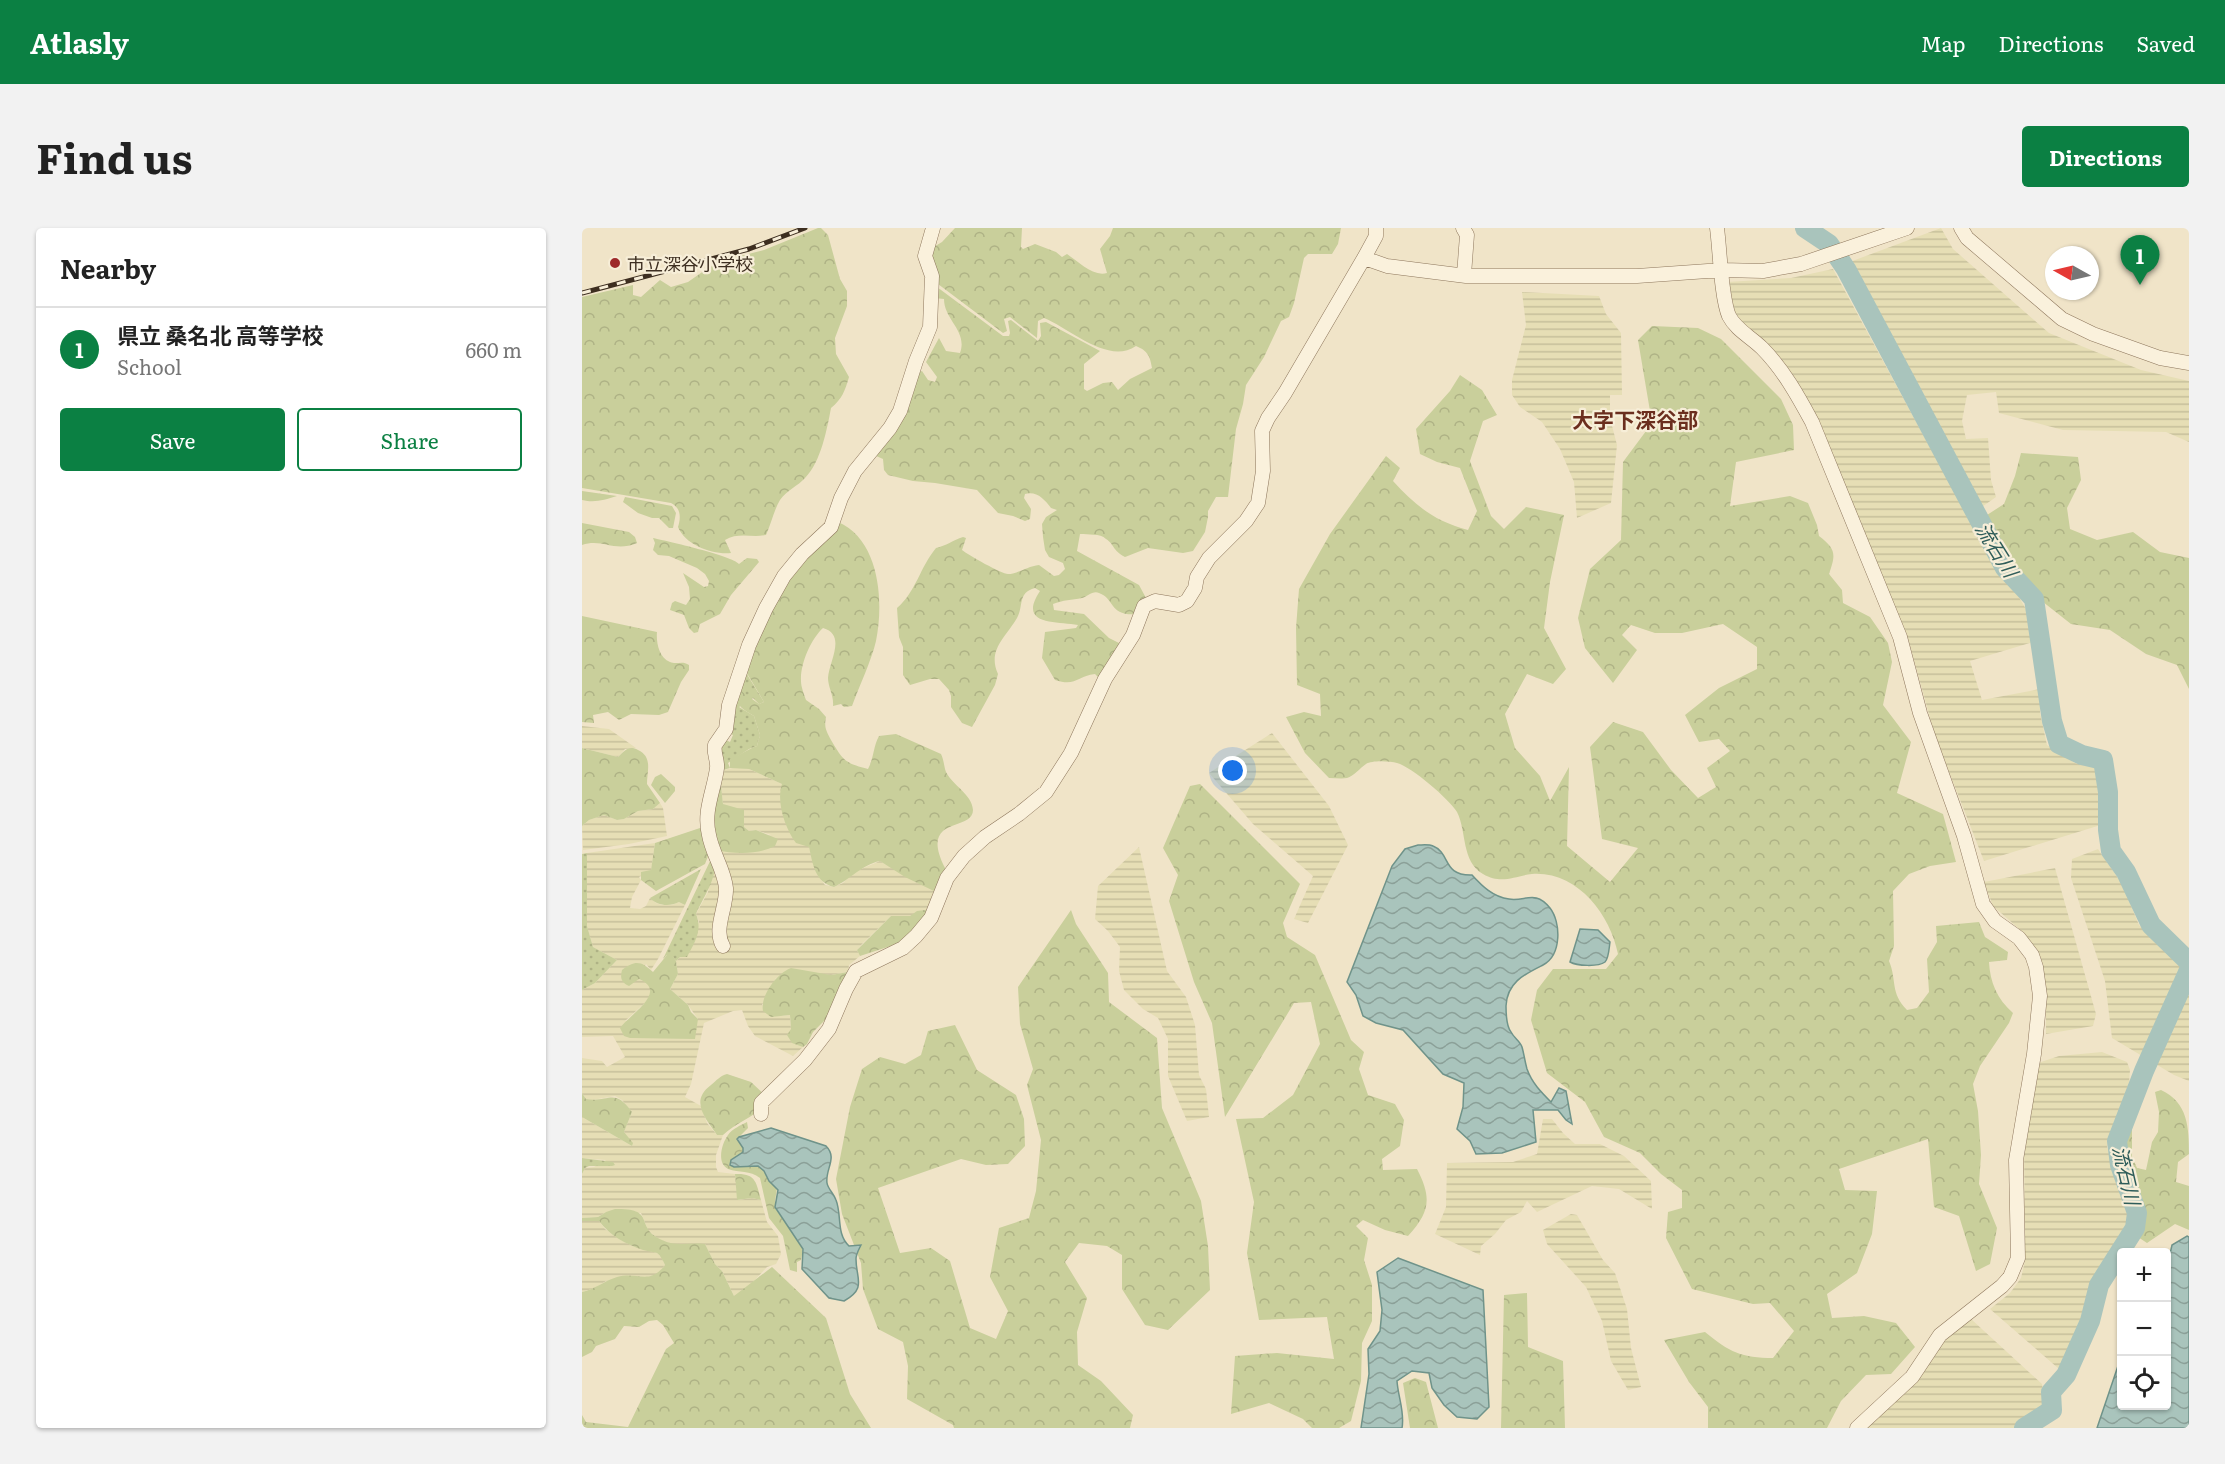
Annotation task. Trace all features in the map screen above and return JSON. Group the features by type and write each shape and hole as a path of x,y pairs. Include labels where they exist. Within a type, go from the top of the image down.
{"street":[{"path":"723,946 719,940 726,887 707,824 707,804 717,768 714,745 726,729 729,705 749,645 766,608 784,576 802,554 831,527 841,498 855,471 890,428 900,411 930,327 932,276 925,256 933,228"},
{"path":"760,1114 761,1103 805,1060 829,1029 856,971 903,948 916,936 931,918 947,878 964,856 985,837 1046,792 1071,753 1105,680 1133,635 1144,606 1155,601 1179,605 1187,601 1195,588 1197,577 1209,558 1246,521 1258,503 1263,471 1262,431 1364,258 1376,236 1376,228"},
{"path":"1463,228 1467,235 1464,276"},
{"path":"1717,228 1725,302 1734,324 1763,349 1789,383 1812,422 1900,637 1918,705 1964,836 1983,904 1989,915 2019,938 2032,955 2039,982 2040,996 2032,1070 2017,1149 2019,1248 2016,1268 2002,1286 1940,1335 1912,1377 1857,1428"},
{"path":"1364,258 1387,266 1464,276 1637,276 1722,270 1763,271 1801,264 1907,228"},
{"path":"1961,228 1967,238 2062,319 2093,334 2160,358 2189,363"}],"shaded area":[{"path":"1941,228 1953,249 2049,333 2141,370 2189,381 2189,442 2166,432 2063,430 1999,413 1996,392 1967,395 1962,421 1966,439 1988,438 1991,480 1996,497 1979,509 1847,263"},
{"path":"1833,269 1932,451 2026,609 2033,642 1970,661 1982,700 2040,689 2040,713 2047,745 2075,763 2104,770 2104,824 1984,861 1935,736 1908,638 1796,379 1767,344 1750,331 1733,312 1727,282 1791,278"},
{"path":"1522,292 1599,296 1606,314 1621,333 1622,395 1610,395 1610,418 1617,445 1611,503 1577,518 1574,482 1560,449 1542,422 1520,407 1512,395 1512,380 1526,325"},
{"path":"582,726 609,729 636,748 625,749 618,757 582,748"},
{"path":"1272,733 1329,806 1348,845 1308,923 1294,919 1313,876 1253,824 1209,773"},
{"path":"737,767 749,769 782,784 809,847 817,874 825,885 834,887 843,883 854,872 880,861 938,893 933,909 910,916 891,916 857,950 860,956 849,965 848,972 776,978 762,1005 783,1016 790,1015 791,1029 797,1043 803,1047 793,1056 755,1036 742,1010 733,1011 704,1023 691,1084 685,1097 701,1106 707,1123 717,1135 723,1135 716,1155 718,1172 735,1174 738,1200 752,1198 761,1200 767,1222 778,1236 781,1254 776,1264 767,1267 736,1300 705,1244 671,1244 658,1239 648,1230 641,1213 606,1212 598,1217 582,1218 582,1174 585,1168 594,1167 606,1160 582,1158 582,1117 632,1146 624,1132 632,1112 622,1100 615,1096 592,1100 586,1099 582,1093 582,1058 602,1061 607,1067 625,1057 613,1036 582,1037 582,990 595,983 617,960 593,947 587,926 587,853 655,843 651,871 639,877 641,880 632,897 630,908 640,909 646,906 650,898 662,905 679,902 685,905 658,959 651,970 646,964 639,979 651,988 651,995 625,1021 698,1019 688,1005 670,989 678,974 676,961 699,922 696,914 708,892 716,850 771,835 756,830 749,831 744,827 743,817 723,804 721,786 723,770"},
{"path":"660,803 663,808 667,836 583,850 582,826 589,820 604,815 617,820 624,819 638,811 653,809"},
{"path":"1139,847 1167,971 1186,997 1195,1025 1199,1075 1206,1089 1209,1117 1187,1121 1168,1076 1168,1039 1158,1018 1143,1009 1124,990 1119,971 1120,947 1095,919 1098,886"},
{"path":"2098,849 2122,884 2139,925 2178,963 2189,969 2189,1081 2174,1075 2112,1038 2105,981 2071,878 2072,859"},
{"path":"2055,868 2096,1014 2093,1026 2046,1034 2046,999 2041,964 2025,934 1993,906 1984,882"},
{"path":"2102,1052 2127,1062 2130,1070 2129,1083 2107,1147 2133,1225 2095,1281 2086,1315 2059,1369 1990,1309 2010,1293 2021,1278 2025,1261 2024,1140 2038,1063 2059,1056"},
{"path":"1543,1119 1552,1119 1575,1144 1600,1144 1624,1156 1651,1181 1652,1209 1619,1189 1592,1186 1537,1212 1527,1201 1521,1212 1506,1220 1481,1246 1480,1255 1435,1234 1446,1207 1447,1163 1513,1162 1537,1154"},
{"path":"1571,1214 1577,1215 1603,1260 1615,1273 1627,1309 1631,1348 1641,1387 1628,1390 1611,1361 1602,1321 1586,1287 1547,1244 1543,1230"},
{"path":"582,1221 599,1221 605,1229 619,1239 657,1253 665,1265 658,1274 646,1278 637,1276 606,1281 582,1292"},
{"path":"1971,1319 2042,1384 2046,1408 2016,1428 1867,1428 1909,1387 1942,1343"}],"green space":[{"path":"818,228 828,235 840,279 847,291 847,306 835,338 836,354 849,377 843,394 831,408 822,445 811,471 780,500 766,535 735,536 725,540 731,553 708,550 693,544 682,533 678,527 680,516 678,510 671,503 582,488 582,297 633,285 633,295 641,297 660,280 671,287 688,282 708,268 725,260 764,250"},
{"path":"955,228 1022,228 1021,247 1023,249 1035,244 1056,252 1062,257 1067,254 1086,268 1102,274 1107,273 1100,249 1113,228 1341,228 1338,244 1332,254 1308,254 1304,258 1289,317 1281,321 1264,357 1246,385 1236,429 1228,497 1216,497 1208,511 1205,532 1193,551 1183,553 1148,548 1125,557 1103,537 1080,534 1077,551 1139,585 1146,598 1139,614 1122,613 1097,592 1082,598 1053,604 1054,610 1084,614 1109,638 1123,645 1100,679 1095,674 1072,682 1055,680 1042,658 1045,632 1076,628 1078,625 1050,622 1036,616 1033,611 1034,602 1040,591 1035,588 1029,590 1023,597 1017,618 996,651 995,665 998,674 995,685 972,727 962,723 951,707 949,690 939,679 930,679 910,685 903,675 903,647 899,637 897,608 909,595 936,548 963,537 966,538 962,550 1008,574 1039,565 1054,576 1059,575 1065,569 1063,563 1049,557 1045,550 1042,524 1046,517 1057,510 1051,508 1040,496 1025,494 1024,498 1031,509 1030,519 1025,521 998,513 977,490 888,475 884,470 883,459 874,455 915,374 922,371 928,380 935,382 937,377 926,362 939,338 946,351 960,353 961,338 948,313 944,299 934,298 937,287 1003,336 1009,336 1008,321 1011,320 1038,341 1041,336 1040,323 1046,322 1100,351 1084,364 1084,389 1087,391 1103,383 1112,382 1118,390 1130,379 1152,368 1148,354 1136,346 1125,351 1102,348 1044,318 1038,321 1037,338 1010,317 1004,319 1007,331 1003,333 938,284 927,251 942,242"},
{"path":"1652,326 1698,328 1721,339 1781,399 1793,425 1794,450 1736,462 1730,506 1790,496 1808,503 1819,536 1833,552 1829,574 1842,590 1843,603 1870,617 1888,643 1892,662 1883,705 1911,742 1897,793 1943,814 1956,862 1930,866 1909,874 1893,891 1894,946 1889,961 1898,998 1907,1010 1917,1008 1929,992 1927,959 1937,942 1936,926 1979,922 1985,937 2008,952 2007,960 1989,962 1995,990 2013,1013 2009,1023 1980,1066 1973,1084 1978,1111 1981,1155 1979,1184 1997,1228 1990,1264 1976,1271 1959,1216 1934,1207 1928,1139 1839,1169 1845,1190 1877,1191 1872,1234 1857,1273 1827,1294 1832,1318 1864,1316 1896,1323 1915,1347 1891,1374 1866,1375 1841,1401 1827,1428 1708,1428 1708,1407 1689,1382 1664,1340 1705,1332 1736,1352 1753,1357 1773,1358 1794,1331 1770,1303 1753,1304 1692,1289 1666,1238 1668,1212 1682,1208 1682,1190 1661,1174 1640,1153 1604,1137 1585,1102 1547,1073 1531,1020 1537,990 1553,969 1606,969 1618,954 1608,924 1599,910 1577,887 1548,875 1532,874 1496,879 1483,874 1471,862 1457,812 1430,784 1404,766 1386,761 1369,763 1347,778 1329,778 1305,753 1286,717 1304,712 1321,716 1320,694 1297,685 1296,628 1299,589 1330,534 1386,456 1400,468 1393,481 1410,498 1435,517 1468,530 1477,511 1460,468 1437,462 1420,454 1416,429 1450,391 1460,375 1482,390 1497,415 1483,421 1470,461 1491,516 1504,529 1526,507 1564,515 1550,582 1544,628 1566,669 1553,684 1527,674 1505,714 1515,748 1540,776 1550,801 1569,767 1567,846 1610,882 1638,848 1602,839 1590,747 1613,722 1643,732 1671,770 1698,798 1716,787 1707,768 1730,751 1719,739 1699,742 1685,715 1719,688 1757,669 1757,647 1723,624 1682,633 1655,633 1631,625 1622,635 1637,650 1613,683 1585,648 1578,618 1590,569 1621,540 1623,462 1652,423 1638,340"},
{"path":"2021,453 2078,457 2081,480 2067,508 2070,529 2097,540 2133,532 2160,552 2189,558 2189,689 2177,665 2146,654 2110,630 2071,624 2038,598 2007,565 1989,529 1987,515 2004,504"},
{"path":"582,491 617,496 600,501 587,501 582,500"},
{"path":"625,497 672,506 676,513 673,528 669,528 659,518 638,513 623,502"},
{"path":"838,522 852,531 863,543 871,557 879,591 876,641 852,706 844,707 841,704 833,706 828,678 835,642 830,631 823,628 814,639 804,660 801,674 802,688 806,700 826,717 825,726 835,747 854,765 868,769 879,736 896,734 941,754 946,772 969,799 973,810 971,817 949,827 942,832 938,840 938,851 945,868 950,870 938,893 905,877 880,861 867,866 834,887 828,885 816,872 809,847 796,843 788,830 781,807 782,784 749,769 730,768 730,759 757,746 760,735 754,716 738,702 737,693 741,691 759,704 764,702 745,666 786,577"},
{"path":"582,523 629,532 635,537 637,543 622,547 596,543 582,545"},
{"path":"653,538 713,553 739,564 747,558 757,559 759,562 731,595 720,614 700,624 698,632 694,633 689,628 684,615 670,610 672,603 675,601 686,605 690,599 689,587 683,573 704,587 708,586 709,581 705,574 697,568 669,556 658,555 653,550 655,543"},
{"path":"582,616 657,632 658,645 663,657 673,663 689,665 689,670 668,712 659,715 631,714 619,720 608,712 593,715 594,723 582,722"},
{"path":"745,666 748,676 764,702 759,704 753,698 739,707 754,716 760,735 757,746 728,763 730,768 723,770 719,742 722,738 730,742 733,735 727,732"},
{"path":"582,748 618,757 630,748 643,753 648,765 647,784 660,803 653,809 638,811 624,819 617,820 604,815 589,820 582,826"},
{"path":"723,770 721,786 723,804 744,810 744,827 749,831 756,830 778,839 775,846 746,853 716,850 709,825"},
{"path":"661,774 675,787 675,791 665,803 651,785 655,777"},
{"path":"1200,784 1300,884 1283,923 1287,937 1315,955 1351,1040 1364,1052 1359,1069 1368,1095 1395,1104 1404,1120 1400,1146 1382,1159 1383,1170 1417,1169 1427,1197 1421,1219 1408,1236 1385,1230 1363,1220 1356,1226 1368,1238 1364,1260 1372,1285 1372,1321 1362,1343 1361,1381 1351,1421 1339,1428 1312,1428 1303,1419 1269,1403 1231,1414 1235,1356 1277,1353 1334,1359 1327,1317 1259,1320 1247,1253 1254,1202 1236,1119 1263,1118 1293,1095 1320,1044 1311,1002 1294,1003 1225,1117 1212,1023 1194,982 1169,901 1178,875 1163,848 1190,786"},
{"path":"700,828 704,829 710,851 705,864 656,891 641,880 641,872 651,870 655,843"},
{"path":"587,853 587,926 593,947 617,960 595,983 582,990 582,854"},
{"path":"713,855 715,870 696,914 699,926 695,942 687,957 680,957 676,961 672,956 667,955 663,959"},
{"path":"701,869 685,905 679,902 664,905 650,898"},
{"path":"933,909 906,941 860,956 857,950 891,916 910,916 917,911"},
{"path":"1071,910 1076,924 1108,973 1109,1002 1157,1038 1162,1108 1201,1201 1208,1246 1210,1290 1168,1330 1145,1325 1122,1289 1122,1255 1107,1246 1079,1243 1065,1262 1087,1298 1077,1332 1078,1365 1101,1381 1133,1415 1130,1428 954,1428 953,1425 907,1399 908,1366 903,1342 878,1329 863,1289 861,1263 842,1214 836,1179 850,1107 862,1069 880,1057 905,1064 921,1055 928,1031 955,1025 977,1070 1016,1095 1024,1119 1025,1146 1008,1164 986,1165 961,1159 878,1188 900,1253 931,1248 950,1261 970,1328 996,1339 1008,1311 990,1277 999,1228 1029,1218 1036,1191 1041,1140 1027,1085 1033,1069 1020,1024 1018,987"},
{"path":"667,955 672,955 676,961 678,974 670,989 688,1005 698,1019 695,1039 624,1036 620,1028 649,997 650,990 647,984 639,979 629,986 624,983 622,970 631,964 639,963 653,972"},
{"path":"791,968 831,975 848,972 826,1019 803,1047 792,1043 787,1035 791,1029 790,1015 771,1017 763,1011 767,992 780,975"},
{"path":"727,1074 751,1082 769,1099 760,1110 723,1135 717,1135 704,1116 700,1104 701,1097 704,1091"},
{"path":"2161,1090 2177,1101 2187,1125 2189,1154 2178,1162 2176,1182 2189,1186 2189,1230 2175,1224 2147,1243 2138,1237 2137,1221 2125,1191 2117,1140 2122,1130 2132,1122 2132,1157 2137,1168 2146,1170 2152,1142 2158,1132 2159,1112 2155,1092"},
{"path":"582,1093 586,1099 616,1098 626,1104 632,1112 624,1132 633,1143 632,1146 582,1117"},
{"path":"747,1122 748,1128 737,1139 743,1152 731,1160 734,1167 758,1166 777,1188 775,1201 803,1249 801,1260 797,1262 797,1272 790,1270 783,1236 769,1218 760,1178 728,1169 722,1162 721,1153 726,1139 732,1131"},
{"path":"582,1158 613,1162 615,1165 589,1166 582,1174"},
{"path":"735,1174 747,1175 754,1180 761,1200 752,1198 737,1200"},
{"path":"615,1209 628,1210 641,1215 648,1230 667,1242 705,1244 734,1296 772,1267 826,1318 850,1394 871,1428 582,1428 582,1415 586,1422 628,1427 666,1349 674,1343 663,1325 657,1320 649,1321 639,1327 624,1326 615,1339 596,1346 592,1352 582,1357 582,1292 617,1277 654,1275 665,1265 657,1253 625,1242 608,1231 599,1221 582,1221 582,1218 598,1217"},
{"path":"1527,1293 1528,1347 1563,1361 1565,1428 1501,1428 1504,1295"},
{"path":"1415,1378 1426,1382 1438,1428 1410,1428 1403,1383"}],"water":[{"path":"1418,845 1431,845 1439,849 1451,868 1462,874 1472,875 1493,893 1509,899 1540,899 1554,914 1558,938 1554,954 1543,965 1513,985 1506,1006 1509,1027 1521,1045 1527,1069 1534,1083 1551,1102 1559,1088 1566,1091 1572,1124 1558,1110 1533,1110 1536,1142 1502,1153 1476,1154 1470,1141 1457,1129 1463,1107 1464,1083 1443,1074 1403,1030 1376,1023 1363,1016 1356,995 1347,982 1392,866 1405,849"},
{"path":"1580,929 1598,930 1610,942 1605,962 1588,965 1570,962"},
{"path":"771,1128 826,1146 829,1150 831,1159 827,1183 838,1206 842,1236 849,1246 861,1245 856,1257 858,1287 856,1292 844,1301 829,1298 802,1269 803,1249 775,1207 778,1190 769,1181 764,1171 758,1166 734,1167 730,1165 731,1160 743,1152 737,1139 739,1137"},
{"path":"2189,1237 2189,1428 2097,1428 2117,1369 2117,1410 2171,1410 2172,1245"},
{"path":"1398,1258 1483,1290 1489,1407 1477,1419 1457,1417 1444,1405 1432,1388 1429,1373 1412,1371 1397,1381 1403,1416 1402,1428 1361,1428 1369,1374 1368,1349 1380,1331 1382,1310 1377,1272"}],"waterway":[{"name":"流石川","path":"1805,228 1829,244 1846,269 2005,568 2034,599 2052,721 2059,744 2082,755 2103,760 2108,792 2108,830 2111,851 2126,872 2151,925 2189,962"},
{"name":"流石川","path":"2024,1428 2052,1410 2051,1392 2066,1375 2090,1321 2099,1285 2135,1228 2137,1213 2120,1165 2117,1141 2144,1071 2189,970"}],"railway":[{"path":"582,293 749,249 805,228"}],"place":[{"name":"市立深谷小学校","path":"615,263"},
{"name":"県立 桑名北 高等学校","path":"2140,285"}],"district":[{"name":"大字下深谷部","path":"1635,418"}]}
